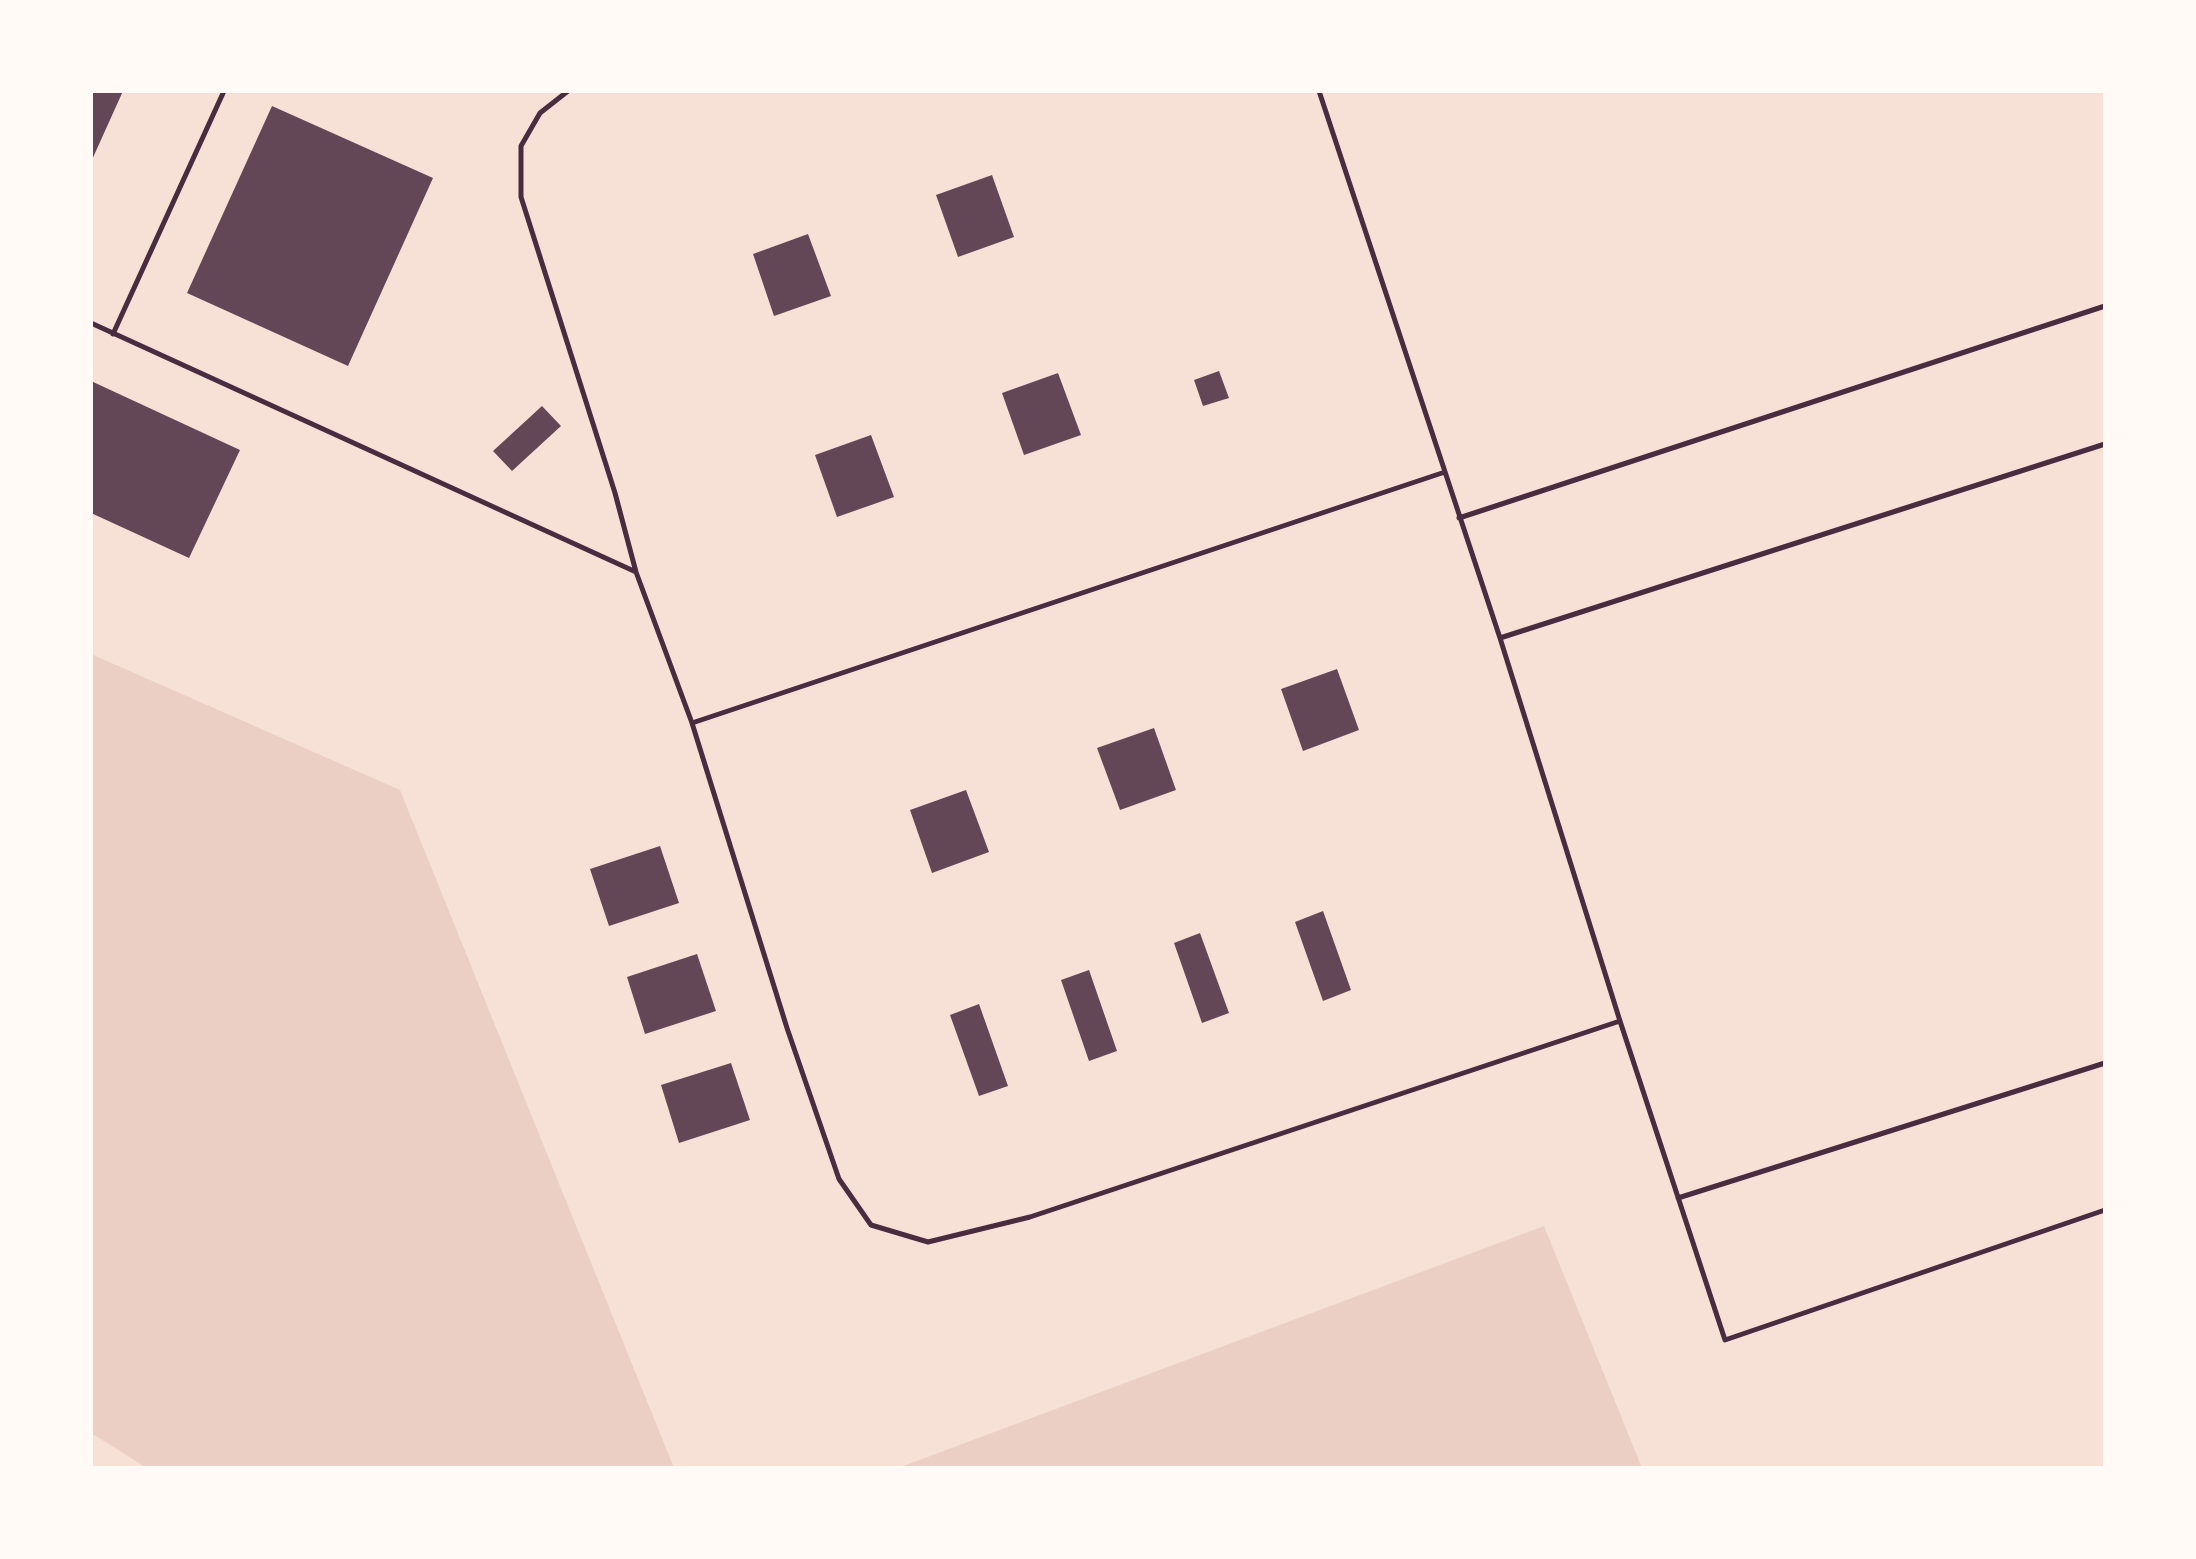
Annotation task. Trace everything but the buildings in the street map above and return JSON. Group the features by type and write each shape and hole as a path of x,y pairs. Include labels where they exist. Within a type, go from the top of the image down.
{"lane":[{"path":"113,334 225,91"},
{"path":"568,91 540,113 521,146 522,197 615,493 636,572 692,723 788,1028 839,1179 871,1225 928,1242 1030,1217 1620,1021"},
{"path":"1319,91 1500,638 1620,1021 1725,1340 2105,1210"},
{"path":"1459,518 2105,306"},
{"path":"91,323 636,572"},
{"path":"1500,638 2105,444"},
{"path":"692,723 1445,472"},
{"path":"1678,1198 2105,1063"}],"shaded area":[{"path":"91,654 400,790 674,1468 147,1468 91,1433"},
{"path":"1544,1226 1642,1468 898,1468"}]}
